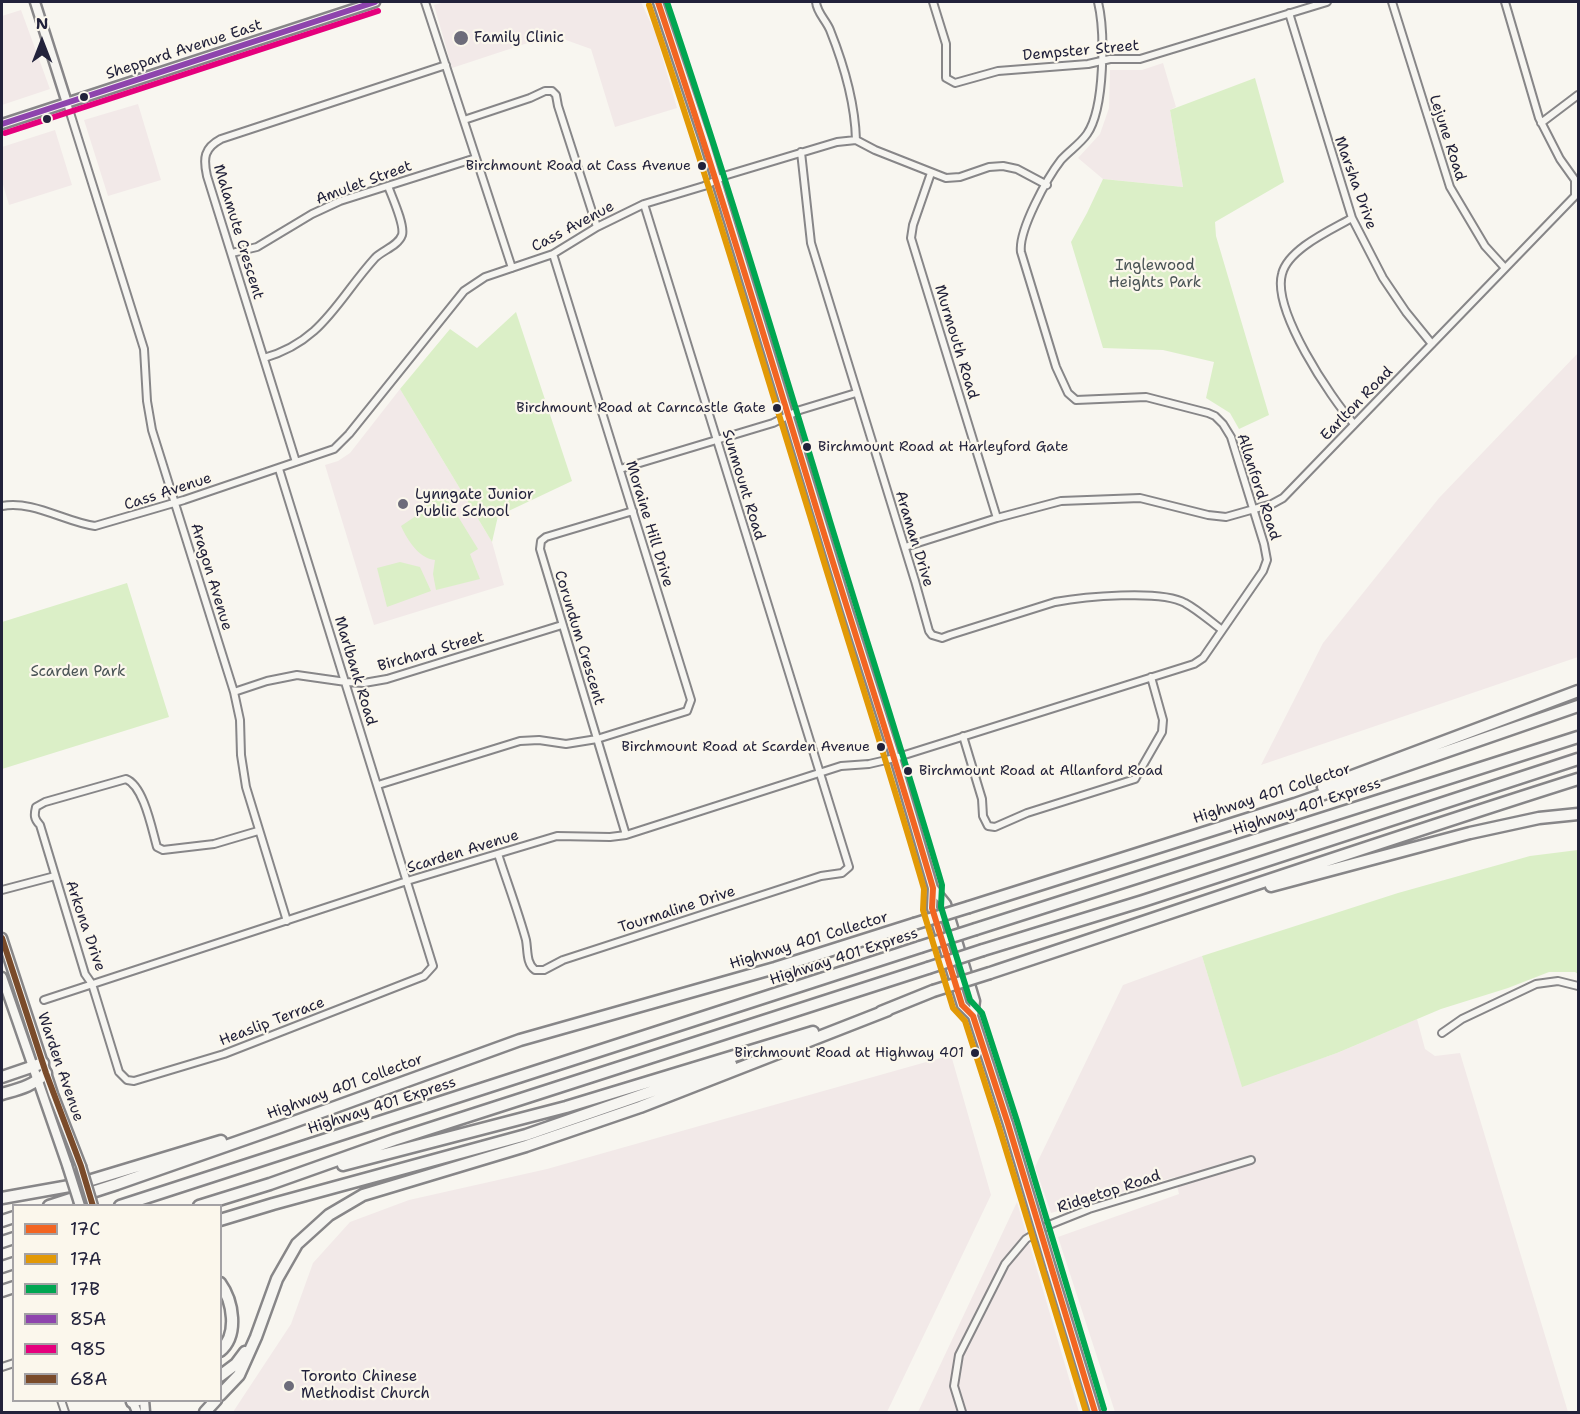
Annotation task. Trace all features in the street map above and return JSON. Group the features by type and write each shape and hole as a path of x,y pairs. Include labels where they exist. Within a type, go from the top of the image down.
{"highway":[{"path":"1295,804 1313,791 1578,691"},
{"name":"Highway 401 Collector","path":"55,1204 280,1127 520,1040 764,971 969,907 1295,804 1578,706"},
{"name":"Highway 401 Express","path":"126,1204 1578,737"},
{"path":"205,1204 270,1184 394,1140 983,950 1143,901 1578,759"},
{"path":"222,1393 239,1375 277,1280 297,1244 329,1215 363,1195 526,1146 640,1107 933,991 1176,912 1387,839 1578,779"},
{"path":"1176,912 1470,833 1539,818 1578,814"},
{"path":"270,1184 566,1107 888,1010"},
{"path":"222,1219 526,1135 888,1010"},
{"path":"2,1077 40,1071"},
{"path":"2,1094 26,1087 40,1071"},
{"path":"2,1198 75,1185 201,1146 280,1127"},
{"path":"222,1286 229,1298 232,1329 222,1350"},
{"path":"222,1374 236,1364 256,1337"}],"main road":[{"path":"35,2 67,103"},
{"name":"Sheppard Avenue East","path":"2,124 375,2"},
{"path":"658,2 702,132 895,758 933,888 932,908 958,994 962,1005 973,1016"},
{"path":"933,888 945,904 952,926 975,1001 973,1016 1095,1413"},
{"name":"Warden Avenue","path":"2,938 79,1204"},
{"name":"Warden Avenue","path":"2,977 81,1166 92,1204"}],"street":[{"path":"425,2 512,268"},
{"path":"816,2 817,9 830,29 841,63 856,140 945,178 960,177 989,167 1004,166 1017,169 1047,185"},
{"name":"Dempster Street","path":"933,2 946,44 946,78 955,83 998,70 1142,58 1327,2"},
{"name":"Allanford Road","path":"895,758 1199,662 1207,654 1266,567 1266,553 1253,509 1231,436 1223,424 1208,413 1146,397 1076,400 1068,393 1051,351 1023,262 1020,245 1030,216 1062,160 1090,129 1095,118 1099,97 1102,28 1098,2"},
{"name":"Lejune Road","path":"1392,2 1450,187 1485,246 1505,268"},
{"name":"Earlton Road","path":"905,547 1061,501 1140,498 1226,517 1278,502 1283,498 1575,196 1575,180 1560,159 1541,123 1505,2"},
{"name":"Marsha Drive","path":"1289,13 1352,218 1383,278 1406,312 1432,344"},
{"name":"Malamute Crescent","path":"296,462 207,176 204,159 207,149 213,143 446,65"},
{"path":"464,120 545,91 552,91 556,95 597,227"},
{"path":"1541,123 1578,95"},
{"name":"Aragon Avenue","path":"67,103 144,350 147,401 152,430 234,692 240,720 241,755 246,787 287,921"},
{"name":"Cass Avenue","path":"2,506 26,506 81,524 95,526 175,503 334,449 340,445 464,291 485,277 553,254 597,227 644,204 801,152 837,142 856,140"},
{"name":"Araman Drive","path":"801,152 811,243 905,547 928,631 936,637 951,635 1055,602 1076,598 1146,596 1173,598 1183,602 1222,630"},
{"name":"Amulet Street","path":"232,254 257,247 312,214 340,201 476,158"},
{"name":"Murmouth Road","path":"932,173 913,225 911,238 997,518"},
{"path":"264,358 287,351 323,324 375,258 401,238 403,230 388,186"},
{"name":"Sunmount Road","path":"644,204 819,773"},
{"path":"1352,218 1309,243 1293,256 1282,273 1281,289 1285,310 1314,367 1353,424"},
{"name":"Moraine Hill Drive","path":"553,254 691,700 687,711 597,739"},
{"path":"620,469 773,423 800,410 856,393"},
{"name":"Marlbank Road","path":"279,469 407,881"},
{"name":"Corundum Crescent","path":"626,835 540,549 541,541 546,537 633,511"},
{"name":"Birchard Street","path":"234,692 267,681 297,675 364,683 387,679 562,625"},
{"path":"963,736 982,799 985,822 988,826 995,827 1027,813 1135,779 1163,727 1151,677"},
{"path":"378,785 520,741 539,740 566,744 597,739"},
{"name":"Scarden Avenue","path":"44,1000 407,881 557,836 626,835 841,766 869,764 895,758"},
{"name":"Tourmaline Drive","path":"498,854 526,940 530,964 535,970 544,969 574,956 821,876 845,871 849,867 849,862 819,773"},
{"name":"Arkona Drive","path":"92,984 84,971 40,825 34,815 36,807 61,797 110,785 119,780 131,781 136,786 151,821 157,848 163,850 214,844 258,831"},
{"name":"Arkona Drive","path":"2,890 55,876"},
{"name":"Heaslip Terrace","path":"92,984 119,1072 127,1080 134,1081 225,1054 424,976 432,966 407,881"},
{"path":"1442,1033 1462,1019 1536,984 1558,981 1578,986"},
{"name":"Ridgetop Road","path":"962,1413 954,1386 959,1354 1005,1264 1026,1239 1049,1225 1089,1209 1251,1160"}],"shaded area":[{"path":"445,2 641,2 655,32 677,108 615,127 591,49 552,35 452,68 434,5"},
{"path":"21,10 50,89 2,105 2,16"},
{"path":"1163,63 1176,107 1170,110 1183,187 1103,179 1078,158 1100,134 1109,108 1110,70 1142,70"},
{"path":"138,104 161,180 108,196 84,120"},
{"path":"55,130 72,185 9,205 2,181 2,147"},
{"path":"1578,353 1578,657 1261,765 1323,643 1439,498"},
{"name":"Lynngate Junior Public School","path":"400,389 492,542 504,585 374,625 325,465 338,461 350,453"},
{"path":"1202,956 1242,1086 1337,1053 1417,1019 1425,1049 1435,1056 1460,1053 1568,1412 1115,1412 1058,1237 1179,1194 1175,1177 1051,1213 1035,1167 1123,985"},
{"path":"951,1055 991,1195 887,1412 233,1412 291,1324 313,1263 350,1222 409,1200 547,1169"},
{"path":"1017,1202 1079,1412 918,1412"}],"green space":[{"name":"Inglewood Heights Park","path":"1255,78 1284,182 1215,222 1216,236 1269,415 1239,429 1230,413 1206,398 1214,362 1163,350 1103,348 1071,242 1103,179 1183,187 1170,110"},
{"path":"516,312 572,481 498,516 492,542 400,389 450,329 477,348"},
{"path":"438,491 444,498 446,497 478,549 470,554 480,579 436,590 433,574 435,560 419,552 401,526 428,508 423,501"},
{"path":"400,562 420,567 431,591 387,607 377,568"},
{"name":"Scarden Park","path":"127,583 169,717 2,769 2,622"},
{"path":"1578,850 1578,974 1549,972 1508,988 1441,1009 1337,1053 1242,1087 1202,956 1398,893 1530,856"}],"transit line":[{"name":"85A","path":"2,124 375,2"},
{"name":"17C","path":"658,2 906,797 933,888 932,908 962,1005 973,1016 1095,1412"},
{"name":"17B","path":"667,2 750,261 942,885 941,907 970,1000 982,1013 1104,1409"},
{"name":"17A","path":"649,5 713,201 897,799 924,889 923,910 953,1008 965,1021 1086,1412"},
{"name":"985","path":"5,133 378,11"},
{"name":"68A","path":"2,938 92,1204"}],"place":[{"name":"Family Clinic","path":"461,38"},
{"name":"Birchmount Road at Cass Avenue","path":"702,166"},
{"name":"Birchmount Road at Carncastle Gate","path":"777,408"},
{"name":"Birchmount Road at Harleyford Gate","path":"807,447"},
{"name":"Lynngate Junior Public School","path":"403,504"},
{"name":"Birchmount Road at Scarden Avenue","path":"881,747"},
{"name":"Birchmount Road at Allanford Road","path":"908,771"},
{"name":"Birchmount Road at Highway 401","path":"975,1053"},
{"name":"Toronto Chinese Methodist Church","path":"289,1386"}]}
